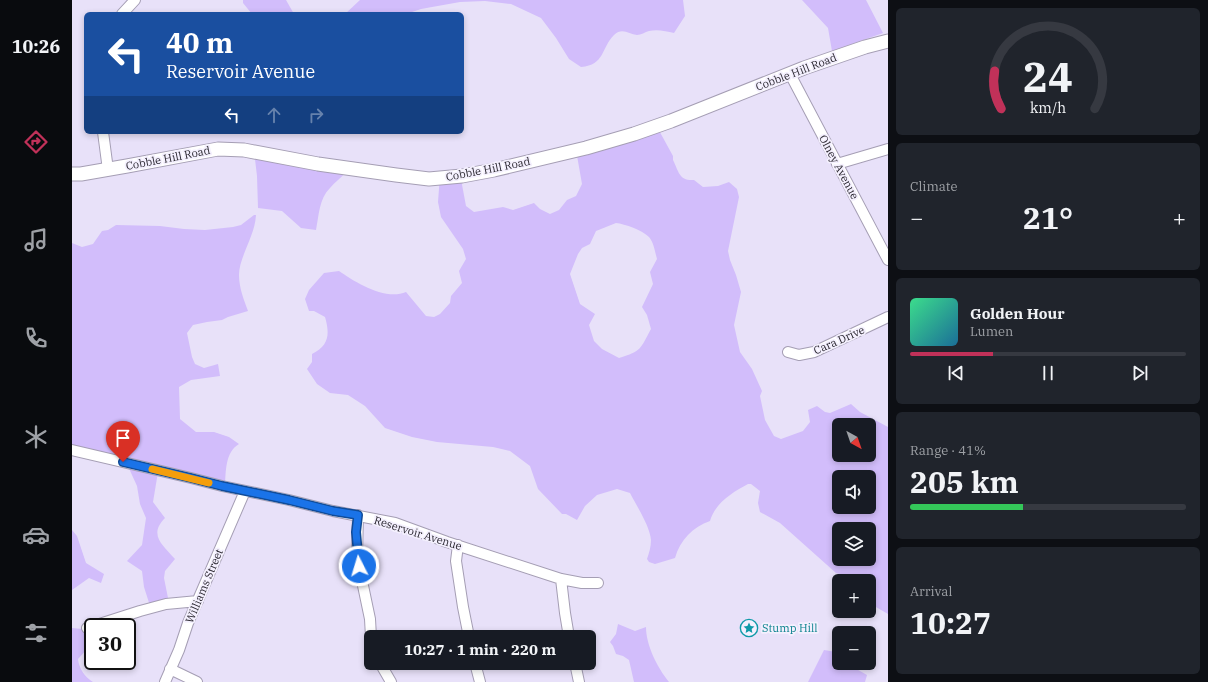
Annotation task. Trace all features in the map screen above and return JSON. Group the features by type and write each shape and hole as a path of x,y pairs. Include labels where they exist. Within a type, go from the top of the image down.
{"street":[{"path":"124,12 135,0"},
{"name":"Cobble Hill Road","path":"72,174 108,170 218,149 244,150 318,164 429,179 462,176 586,148 634,134 841,55 888,41"},
{"name":"Olney Avenue","path":"790,74 837,164 886,250 888,260"},
{"path":"103,134 108,170"},
{"path":"837,164 888,149"},
{"name":"Cara Drive","path":"788,352 799,355 814,352 888,317"},
{"name":"Reservoir Avenue","path":"72,450 222,486 333,511 395,523 561,579 582,583 598,583"},
{"name":"Williams Street","path":"165,682 245,490"},
{"path":"358,515 357,557 371,630"},
{"path":"458,545 456,561 468,630"},
{"path":"561,579 568,630"},
{"path":"118,618 166,604 198,601"},
{"path":"170,669 197,682"},
{"path":"384,670 391,682"},
{"path":"477,670 480,682"},
{"path":"576,670 579,682"}],"shaded area":[{"path":"243,0 286,0 293,12 250,12 243,3"},
{"path":"360,0 683,0 685,16 674,33 655,30 637,35 620,31 610,40 599,59 589,66 581,67 569,59 541,18 511,4 485,1 460,2 412,12 347,12"},
{"path":"802,0 866,0 883,33 832,51 828,28"},
{"path":"656,125 673,156 678,172 682,177 689,180 694,180 703,187 718,186 729,182 737,189 739,197 728,251 741,292 734,325 740,352 752,369 762,391 760,396 765,420 774,436 781,439 803,431 810,422 808,410 817,406 825,412 830,413 851,404 860,412 871,418 832,418 832,462 876,462 876,421 888,427 888,614 876,607 876,574 836,573 780,523 760,512 758,503 760,491 751,484 748,484 736,491 720,503 710,521 698,527 688,535 680,545 675,558 655,564 649,562 647,559 651,545 650,534 630,493 617,489 597,495 585,506 577,520 566,514 562,514 538,489 530,466 510,451 493,447 437,442 412,437 385,428 365,406 348,395 330,393 317,384 307,369 312,362 312,354 322,347 328,334 325,317 314,311 309,311 305,299 309,290 324,273 339,271 362,285 380,292 398,294 406,292 426,316 434,317 440,314 450,303 451,296 462,283 459,271 466,259 463,249 441,217 438,202 440,175 460,174 466,206 474,212 503,207 513,210 534,203 540,209 550,214 559,210 567,200 576,196 582,184 576,150","holes":["616,223 629,226 646,234 651,239 657,259 650,272 653,284 642,307 647,315 651,329 640,348 619,358 602,349 594,341 589,325 595,314 580,304 570,274 578,254 582,248 590,244 596,231"]},
{"path":"254,151 346,172 326,192 320,208 316,230 301,228 282,211 258,208 257,176"},
{"path":"256,215 253,231 242,261 239,275 243,298 248,311 222,320 193,325 187,333 195,364 204,368 218,364 220,376 191,380 179,387 180,419 196,432 214,432 229,437 239,444 234,448 229,457 226,468 225,485 158,472 153,502 165,518 160,524 158,535 159,540 175,559 165,571 164,578 169,603 151,609 144,587 142,571 127,561 142,545 146,518 140,504 137,486 127,464 72,451 72,243 82,247 93,244 102,231 108,230 116,225 160,226 205,230 241,225"},
{"path":"72,530 77,536 86,563 104,574 101,583 89,578 72,590"},
{"path":"618,624 635,631 646,627 646,634 653,656 660,670 669,682 634,682 629,660 616,654 610,642 616,634"},
{"path":"72,628 84,629 84,652 78,659 83,672 87,678 93,682 72,682"},
{"path":"824,650 832,651 832,670 858,670 867,675 865,682 808,682"}],"slow traffic":[{"path":"152,469 209,483"}],"place":[{"name":"Stump Hill","path":"749,628"}],"route":[{"path":"123,462 222,486 333,511 358,515 356,532 357,557 359,566"}]}
